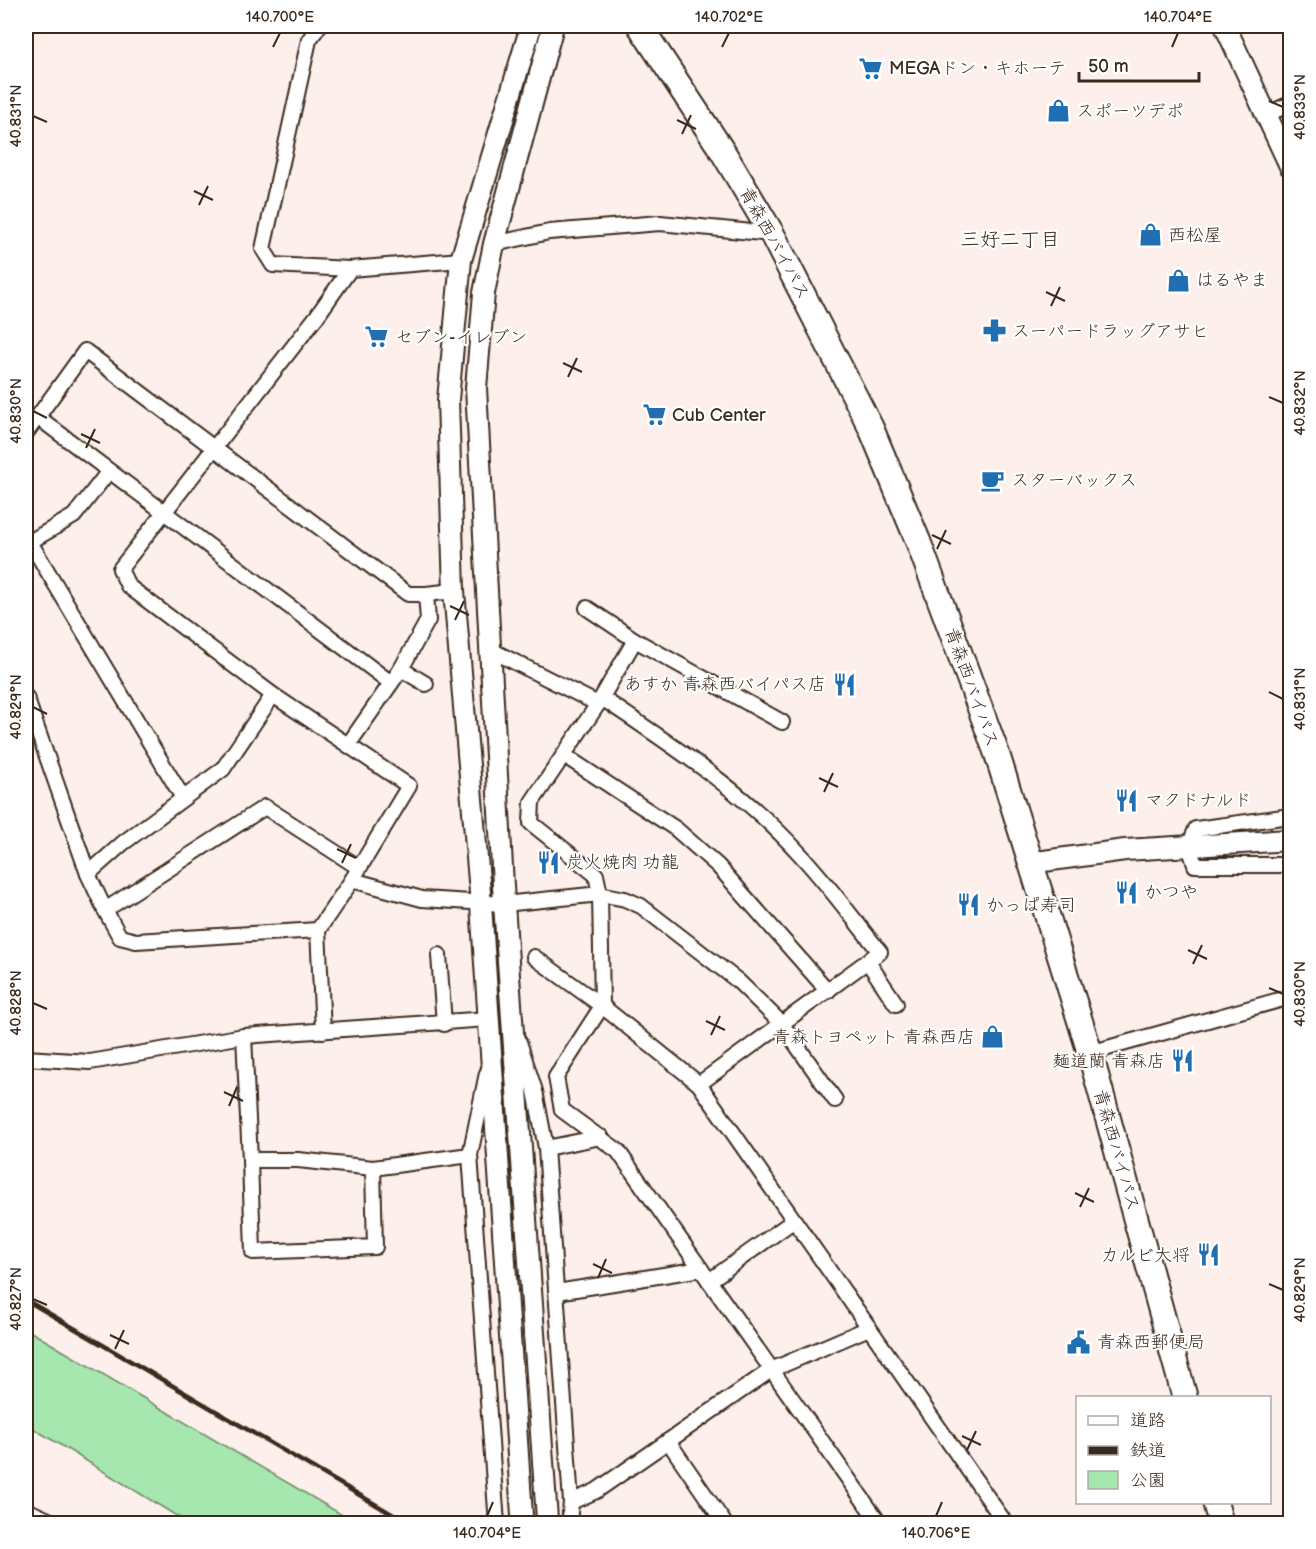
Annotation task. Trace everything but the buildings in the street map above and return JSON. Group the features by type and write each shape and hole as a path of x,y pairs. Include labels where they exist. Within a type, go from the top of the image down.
{"highway":[{"name":"青森西バイパス","path":"640,26 723,152 772,234 871,428 918,541 997,754 1029,863 1090,1053 1184,1396"},
{"path":"1215,1504 1221,1524"}],"street":[{"path":"319,26 309,40 263,249 273,265 350,269 461,260"},
{"path":"522,1515 481,904 454,591 448,400 461,260 531,26"},
{"path":"547,1519 504,904 476,388 484,293 494,244 553,26"},
{"path":"1225,26 1268,114 1290,166"},
{"path":"1268,114 1290,104"},
{"path":"494,244 549,232 660,223 772,234"},
{"path":"323,1031 318,930 352,880 409,786 273,696 128,586 120,569 317,316 350,269"},
{"path":"26,433 85,351 408,594 454,591"},
{"path":"39,418 392,683"},
{"path":"110,471 74,516 28,543 183,798"},
{"path":"348,746 401,669 428,620 426,594"},
{"path":"587,608 635,640 782,722"},
{"path":"635,640 600,701 532,802 531,824 596,875 600,894 602,1006 556,1077 562,1110 618,1151 879,1523"},
{"path":"489,649 600,701 724,783 800,853 880,952 699,1084"},
{"path":"401,669 426,684"},
{"path":"88,874 223,769 273,696"},
{"path":"26,697 88,874 120,937 136,941 318,930"},
{"path":"565,756 644,805 710,858 828,991"},
{"path":"105,910 265,807 358,867"},
{"path":"1290,816 1197,829 1189,846 1195,865 1290,865"},
{"path":"1029,863 1125,850 1290,840"},
{"path":"352,880 423,900 504,904 600,894 625,899 641,906 738,981 781,1023 835,1100"},
{"path":"440,955 444,1024"},
{"path":"534,957 602,1006 699,1084 1006,1524"},
{"path":"868,962 896,1004"},
{"path":"1090,1053 1290,997"},
{"path":"26,1058 90,1062 244,1036 444,1024 488,1019"},
{"path":"514,1029 535,1091 546,1148 571,1502 569,1524"},
{"path":"244,1036 253,1252 375,1247 373,1167"},
{"path":"490,1060 470,1155 497,1524"},
{"path":"546,1148 601,1137"},
{"path":"250,1160 298,1160 373,1167 470,1155"},
{"path":"557,1292 705,1275 793,1221"},
{"path":"571,1502 596,1491 771,1370 869,1328"},
{"path":"668,1441 725,1524"},
{"path":"26,1510 57,1524"}],"green space":[{"path":"26,1329 356,1523 188,1523 26,1424"}],"railway":[{"path":"26,1300 409,1524"}],"place":[{"name":"MEGAドン・キホーテ","path":"871,68"},
{"name":"スポーツデポ","path":"1058,111"},
{"name":"西松屋","path":"1150,235"},
{"name":"はるやま","path":"1178,280"},
{"name":"スーパードラッグアサヒ","path":"994,331"},
{"name":"セブン-イレブン","path":"377,337"},
{"name":"Cub Center","path":"654,415"},
{"name":"スターバックス","path":"993,480"},
{"name":"あすか 青森西バイパス店","path":"844,684"},
{"name":"マクドナルド","path":"1127,800"},
{"name":"炭火焼肉 功龍","path":"548,862"},
{"name":"かつや","path":"1126,892"},
{"name":"かっぱ寿司","path":"968,905"},
{"name":"青森トヨペット 青森西店","path":"993,1037"},
{"name":"麺道蘭 青森店","path":"1183,1061"},
{"name":"カルビ大将","path":"1208,1255"},
{"name":"青森西郵便局","path":"1079,1342"}],"district":[{"name":"三好二丁目","path":"1010,239"}]}
